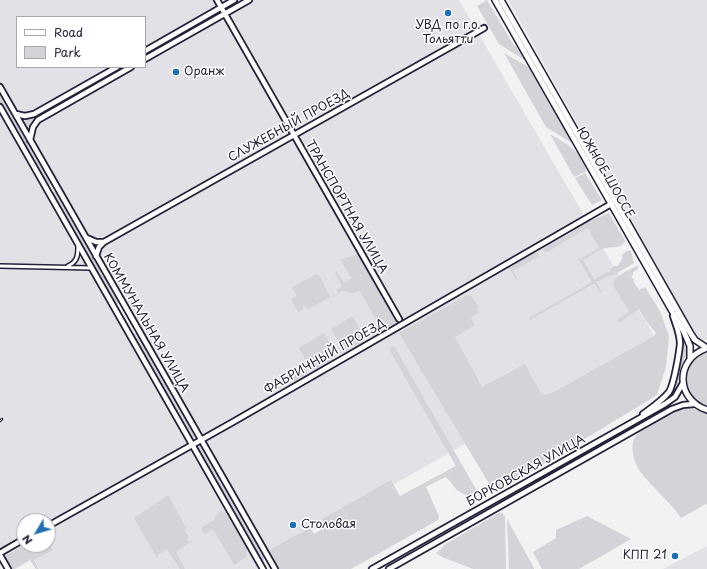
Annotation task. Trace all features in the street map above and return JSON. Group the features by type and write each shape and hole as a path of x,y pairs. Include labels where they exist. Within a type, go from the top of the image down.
{"main road":[{"name":"ТРАНСПОРТНАЯ УЛИЦА","path":"217,0 399,319"},
{"path":"146,50 234,0"},
{"path":"146,58 249,0"},
{"name":"ЮЖНОЕ ШОССЕ","path":"495,0 688,340 690,359"},
{"name":"ЮЖНОЕ ШОССЕ","path":"501,0 695,340 707,348"},
{"name":"СЛУЖЕБНЫЙ ПРОЕЗД","path":"104,242 484,28"},
{"path":"15,113 21,116 30,116 115,68"},
{"path":"30,140 33,127 38,120 128,68"},
{"name":"КОММУНАЛЬНАЯ УЛИЦА","path":"0,87 275,569"},
{"name":"КОММУНАЛЬНАЯ УЛИЦА","path":"0,107 263,569"},
{"path":"48,191 56,186"},
{"name":"ФАБРИЧНЫЙ ПРОЕЗД","path":"56,522 201,440 611,204"},
{"path":"86,238 96,242 104,242"},
{"path":"96,256 99,246 104,242"},
{"path":"113,306 120,305 122,300"},
{"path":"630,425 665,397 670,390 680,344 671,309"},
{"path":"119,316 122,310 128,312"},
{"path":"707,348 697,352 690,359 684,369 683,383 687,394 694,404 707,410"},
{"name":"БОРКОВСКАЯ УЛИЦА","path":"372,569 630,425 670,400 680,391 683,383"},
{"name":"БОРКОВСКАЯ УЛИЦА","path":"389,569 672,409 683,405 694,404"},
{"path":"498,499 502,506"},
{"path":"8,569 0,554 16,544"}],"street":[{"path":"66,267 76,260 78,244"},
{"path":"0,266 91,268"}],"shaded area":[{"path":"0,0 459,0 654,336 270,555 0,81"},
{"path":"508,0 707,0 707,340 701,340 695,334"},
{"path":"0,110 259,569 40,569 31,553 56,553 56,513 16,513 16,550 5,555 0,553"},
{"path":"707,546 707,569 663,569"}],"green space":[{"path":"487,0 513,44 518,48 526,61 499,44 477,6"},
{"path":"504,53 530,68 572,143 546,127"},
{"path":"115,68 121,68 38,116 31,124 28,133 23,123 29,118"},
{"path":"0,91 51,181 49,185 45,183 0,103"},
{"path":"550,134 567,144 577,153 584,163 586,170 585,172 574,177"},
{"path":"585,173 602,200 592,205 575,178"},
{"path":"56,191 58,192 120,301 118,304 114,303 52,196 52,193"},
{"path":"609,213 625,241 621,246 602,249 583,260 594,279 611,271 610,269 614,266 618,266 623,257 621,256 627,251 631,251 634,263 616,274 596,282 602,292 600,293 595,284 593,284 530,320 529,318 592,282 576,255 580,259 599,248 588,228 547,252 543,251 544,248 571,233 585,223"},
{"path":"536,252 539,254 538,257 513,271 518,280 517,281 509,268"},
{"path":"358,254 382,293 381,296 383,300 385,298 396,320 394,326 373,339 368,330 378,323 359,290 352,294 342,291 338,294 336,290 341,287 335,273 337,271 344,283 352,278 340,260"},
{"path":"639,266 637,270 633,272 633,275 631,276 634,280 633,281 639,290 645,287 660,311 669,336 666,367 657,395 501,490 491,487 399,333 467,295 471,296 479,307 477,309 479,312 471,318 475,325 455,337 482,387 525,364 540,392 544,395 552,393 654,336 656,333 646,321 639,309 619,323 617,320 629,311 613,285 614,282 618,276"},
{"path":"316,274 319,275 330,297 307,310 304,305 302,310 298,312 291,299 297,296 292,287"},
{"path":"351,317 354,318 364,337 364,343 345,353 331,329"},
{"path":"679,330 686,341 687,355 680,373 677,390 672,396 664,401 669,394 675,377"},
{"path":"138,332 195,434 196,436 194,438 192,439 190,437 132,335"},
{"path":"324,333 337,354 331,357 333,360 314,371 311,370 299,348"},
{"path":"394,346 477,491 476,496 473,498 462,493 445,477 426,487 439,516 438,520 351,569 278,569 270,555 271,549 310,528 314,534 327,526 322,519 391,480 400,496 456,466 389,349"},
{"path":"707,352 707,406 691,394 686,383 687,370 690,364"},
{"path":"302,367 306,370 308,375 295,383 288,374"},
{"path":"688,406 707,413 707,505 706,504 681,518 640,471 634,459 633,444 636,436 654,423 653,421 670,411"},
{"path":"198,445 202,446 265,556 262,564 197,449"},
{"path":"168,495 185,526 187,525 184,530 189,537 187,539 188,542 192,540 176,552 185,569 180,569 167,549 157,555 157,558 134,518"},
{"path":"221,511 227,512 247,548 246,557 234,565 213,529 204,534 201,528 214,520"},
{"path":"499,513 502,513 505,516 506,569 473,569 442,557 436,553 444,545"},
{"path":"587,516 631,539 579,569 542,569 533,552 556,538 556,530"},
{"path":"507,519 534,568 534,569 509,569"},
{"path":"16,550 16,553 47,553 34,560 39,569 36,569 30,560 15,569 11,569 6,560 6,555"}],"place":[{"name":"УВД по г.о. Тольятти","path":"448,13"},
{"name":"Оранж","path":"176,72"},
{"name":"Столовая","path":"293,525"},
{"name":"КПП 21","path":"675,556"}]}
